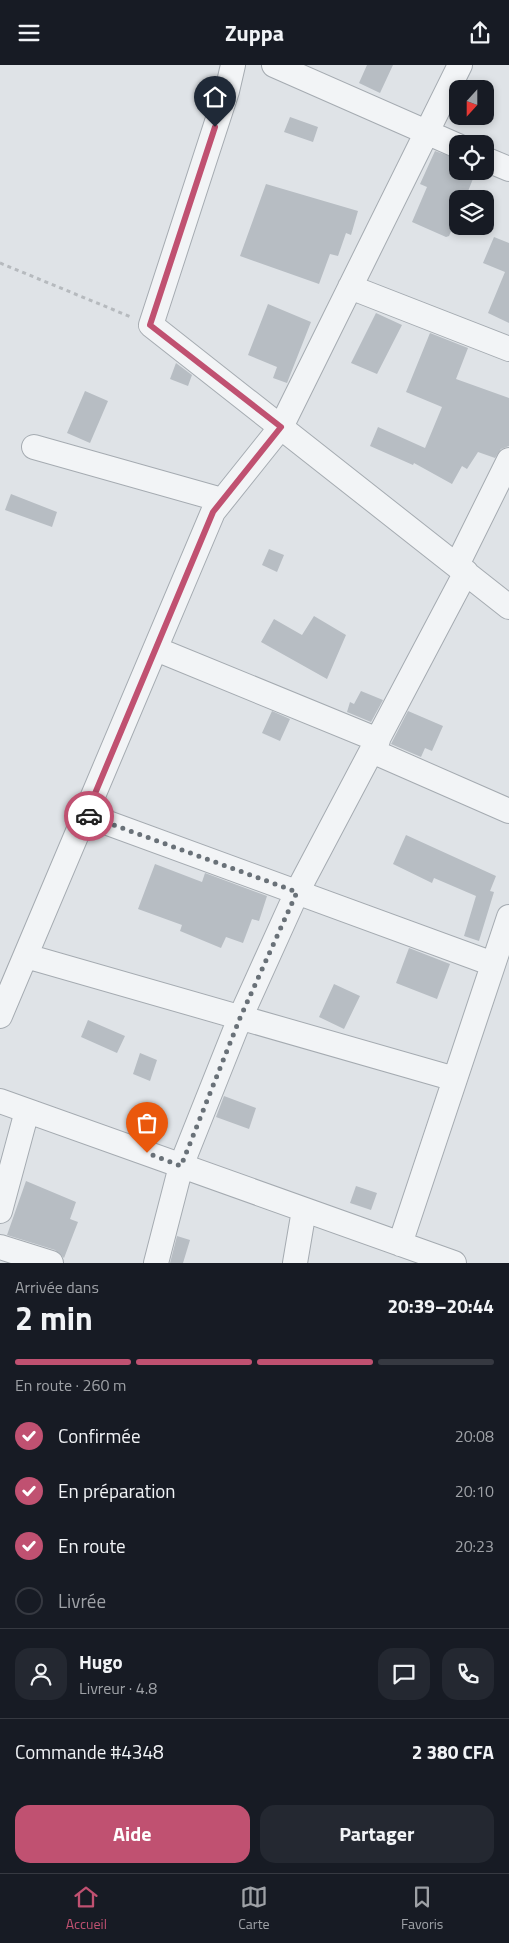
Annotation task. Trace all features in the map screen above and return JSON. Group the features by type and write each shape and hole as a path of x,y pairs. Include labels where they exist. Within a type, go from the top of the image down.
{"street":[{"path":"233,65 227,91 150,325 509,607"},
{"path":"274,65 449,142"},
{"path":"0,1016 213,512 281,427 460,65"},
{"path":"494,163 509,169"},
{"path":"350,287 509,349"},
{"path":"34,447 222,500"},
{"path":"156,1263 181,1166 240,1018 297,892 375,745 461,568 509,460"},
{"path":"156,649 375,745 509,811"},
{"path":"86,815 493,964"},
{"path":"400,1244 509,917"},
{"path":"26,956 455,1079"},
{"path":"0,1101 454,1263"},
{"path":"0,1211 27,1111"},
{"path":"296,1263 304,1210"},
{"path":"0,1247 51,1263"}],"path":[{"path":"0,263 150,325"}],"building":[{"path":"367,65 393,65 380,93 359,83"},
{"path":"290,117 318,127 313,142 284,132"},
{"path":"435,151 449,156 449,180 472,180 469,190 449,190 449,236 446,237 412,222 427,187 420,184"},
{"path":"266,184 358,211 351,235 346,233 338,256 330,254 319,284 240,256"},
{"path":"494,237 509,243 509,323 488,313 505,272 483,263"},
{"path":"268,304 311,322 287,383 273,378 277,367 248,355"},
{"path":"376,313 402,325 377,374 351,363"},
{"path":"430,333 468,348 456,379 509,398 509,446 501,449 495,458 478,452 467,469 462,466 452,484 414,463 413,465 370,446 378,427 425,448 442,407 406,392"},
{"path":"176,363 192,375 188,386 170,379"},
{"path":"85,391 108,401 90,443 67,433"},
{"path":"11,494 57,512 52,527 5,510"},
{"path":"269,549 284,555 277,572 262,565"},
{"path":"314,616 346,635 327,679 261,642 274,619 302,635"},
{"path":"361,691 383,700 371,722 347,712 350,702 354,704"},
{"path":"272,711 290,719 280,741 262,733"},
{"path":"408,711 443,726 432,751 425,748 421,757 391,744"},
{"path":"406,835 496,876 490,891 494,892 479,941 464,936 476,896 434,878 432,883 393,864"},
{"path":"155,864 202,882 205,873 267,896 259,921 252,919 243,943 226,937 221,948 180,931 182,925 138,909"},
{"path":"409,948 450,964 437,999 396,983"},
{"path":"334,984 360,996 344,1029 319,1017"},
{"path":"88,1020 125,1036 117,1053 81,1037"},
{"path":"140,1053 157,1060 150,1081 133,1074"},
{"path":"224,1096 256,1108 249,1129 216,1117"},
{"path":"26,1181 76,1202 70,1219 78,1222 64,1258 55,1250 7,1235"},
{"path":"356,1186 377,1193 371,1210 350,1203"},
{"path":"177,1236 190,1240 183,1263 170,1263"}],"way so far":[{"path":"89,816 297,892 240,1018 181,1166 147,1153"}],"route":[{"path":"89,816 86,815 213,512 281,427 150,325 215,127"}]}
